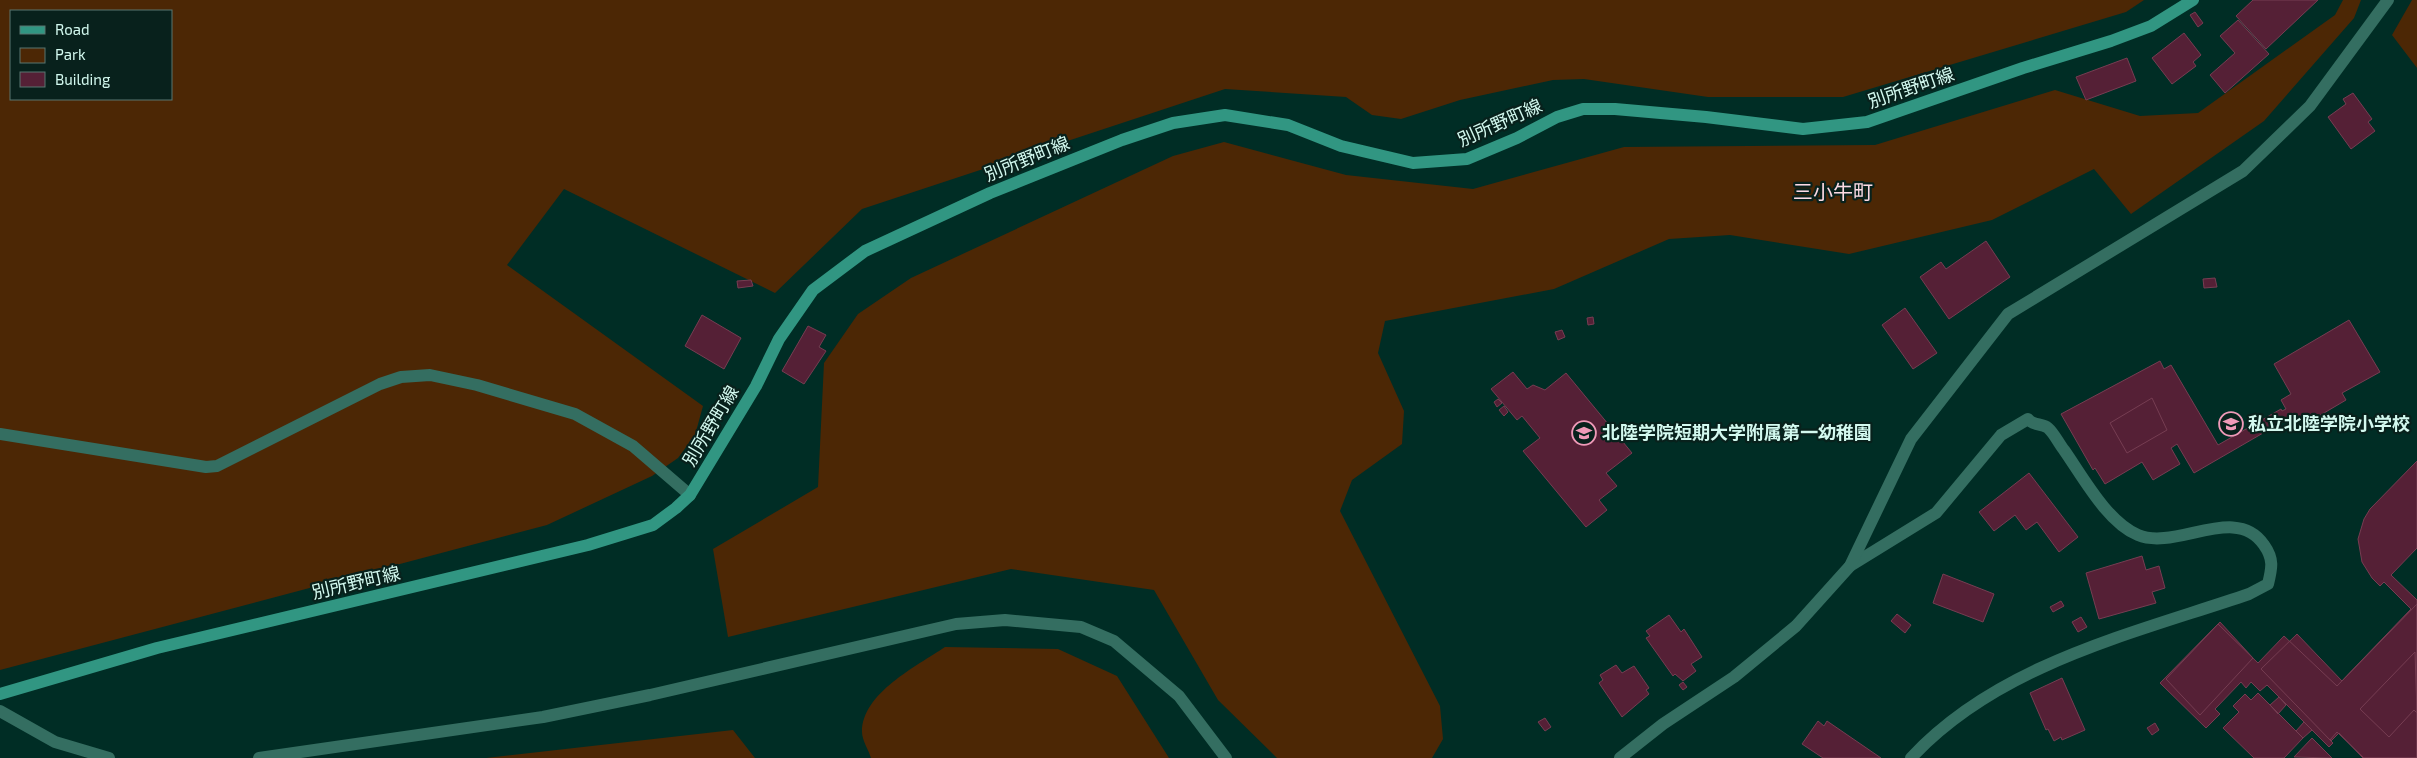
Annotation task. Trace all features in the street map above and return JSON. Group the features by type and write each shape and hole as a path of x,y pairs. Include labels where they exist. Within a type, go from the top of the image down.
{"main road":[{"name":"別所野町線","path":"0,694 157,648 588,545 652,525 676,508 690,495 756,386 779,339 813,290 865,251 990,193 1122,140 1172,123 1225,115 1288,125 1341,146 1413,163 1468,160 1517,138 1557,117 1583,108 1696,116 1803,129 1858,123 2111,41 2151,26 2193,0"}],"street":[{"path":"1620,758 1663,724 1734,677 1796,626 1850,566 1911,439 2008,314 2243,171 2310,106 2388,0"},
{"path":"0,434 206,467 217,466 380,384 401,377 430,375 477,385 575,414 633,446 690,495"},
{"path":"1850,566 1936,513 2000,435 2028,419 2030,422 2048,428 2115,520 2139,536 2169,539 2200,531 2238,526 2261,540 2272,556 2272,567 2268,584 2249,594 2058,659 2002,688 1933,734 1911,758"},
{"path":"259,758 543,717 956,624 1005,620 1080,627 1114,641 1179,696 1226,758"},
{"path":"0,711 56,742 109,758"}],"green space":[{"path":"0,0 2144,0 2126,12 1843,97 1708,97 1584,79 1553,80 1460,100 1401,119 1372,115 1346,97 1225,89 862,209 775,293 564,189 507,265 703,406 695,435 678,458 652,476 547,525 0,670"},
{"path":"2343,0 2361,0 2354,18 2264,121 2131,214 2094,169 1992,220 1849,254 1730,235 1669,239 1554,289 1385,321 1378,353 1404,411 1402,444 1352,480 1340,511 1440,706 1443,739 1432,758 1277,758 1218,700 1154,590 1011,569 728,637 713,549 818,487 824,363 858,314 911,278 1173,156 1224,142 1346,175 1473,189 1624,147 1875,145 2055,90 2140,116 2198,113 2335,15"},
{"path":"2412,0 2417,0 2417,68 2392,35"},
{"path":"945,647 1058,649 1117,676 1169,758 871,758 862,732 864,718 871,705 893,682"},
{"path":"733,730 755,758 486,758"}],"building":[{"path":"2253,0 2318,0 2266,49 2236,16"},
{"path":"2195,12 2203,23 2198,27 2190,15"},
{"path":"2238,20 2269,54 2225,93 2210,75 2235,53 2220,36"},
{"path":"2184,33 2201,55 2193,62 2196,66 2172,84 2152,58"},
{"path":"2127,58 2136,81 2086,100 2076,77"},
{"path":"2353,93 2372,119 2368,122 2375,131 2351,149 2328,117 2346,104 2343,99"},
{"path":"1986,241 2010,277 1949,319 1920,277 1941,262 1946,269"},
{"path":"2215,278 2217,287 2204,288 2203,279"},
{"path":"751,280 753,286 738,288 737,281"},
{"path":"1905,308 1937,353 1913,369 1882,325"},
{"path":"702,315 741,338 724,369 685,346"},
{"path":"1593,317 1594,324 1588,325 1587,318"},
{"path":"2349,320 2380,372 2342,393 2346,400 2307,423 2303,415 2291,422 2289,418 2194,473 2177,444 2171,448 2180,464 2153,480 2142,462 2105,484 2095,468 2093,470 2061,414 2160,361 2164,369 2171,365 2218,445 2281,409 2282,411 2286,409 2281,400 2291,394 2274,364"},
{"path":"808,326 826,335 819,347 826,351 804,384 782,371"},
{"path":"1562,330 1565,337 1558,340 1555,332"},
{"path":"1513,372 1527,389 1533,385 1545,390 1566,373 1632,453 1606,473 1617,486 1599,500 1607,510 1586,527 1523,451 1540,438 1522,416 1517,420 1491,389"},
{"path":"2152,398 2167,430 2127,453 2110,423"},
{"path":"1498,399 1502,403 1497,407 1494,402"},
{"path":"1504,406 1508,412 1504,416 1499,410"},
{"path":"2417,461 2417,548 2391,575 2417,600 2417,758 2364,758 2337,732 2330,740 2333,743 2329,747 2267,685 2260,691 2251,682 2246,688 2241,682 2215,709 2220,714 2206,728 2160,683 2218,624 2258,663 2284,636 2337,686 2411,609 2384,582 2380,586 2372,578 2362,562 2358,539 2364,519 2370,509"},
{"path":"2029,473 2078,537 2059,552 2037,522 2026,530 2015,515 1994,531 1979,512"},
{"path":"2142,556 2146,570 2159,566 2165,588 2152,592 2156,603 2099,619 2086,573"},
{"path":"1943,574 1994,594 1983,622 1933,603"},
{"path":"2061,601 2064,606 2053,612 2050,607"},
{"path":"2417,604 2417,758 2363,758 2339,733 2331,741 2261,669 2297,634 2342,681"},
{"path":"1897,614 1911,625 1905,633 1891,621"},
{"path":"1669,615 1681,632 1684,629 1702,657 1691,664 1696,671 1683,681 1675,674 1673,676 1646,638 1650,636 1646,631"},
{"path":"2081,617 2087,627 2078,632 2072,622"},
{"path":"2220,622 2253,658 2200,715 2166,679"},
{"path":"2415,652 2417,713 2414,710 2389,737 2360,709"},
{"path":"1616,665 1622,673 1634,666 1649,688 1646,690 1649,694 1622,717 1599,683 1603,680 1600,675"},
{"path":"2062,678 2085,730 2062,740 2061,737 2054,741 2048,729 2046,730 2030,693"},
{"path":"1683,682 1687,687 1683,690 1679,685"},
{"path":"2258,693 2303,738 2284,758 2254,758 2223,728 2239,712 2233,706 2245,694 2251,700"},
{"path":"2279,697 2286,705 2278,714 2270,705"},
{"path":"1545,718 1551,727 1545,731 1538,722"},
{"path":"1818,721 1824,726 1827,721 1881,758 1823,758 1802,744"},
{"path":"2304,722 2312,730 2303,738 2296,731"},
{"path":"2155,723 2159,730 2152,735 2147,728"},
{"path":"2312,738 2332,758 2294,757"}],"place":[{"name":"私立北陸学院小学校","path":"2231,424"},
{"name":"北陸学院短期大学附属第一幼稚園","path":"1584,433"}],"district":[{"name":"三小牛町","path":"1833,192"}]}
